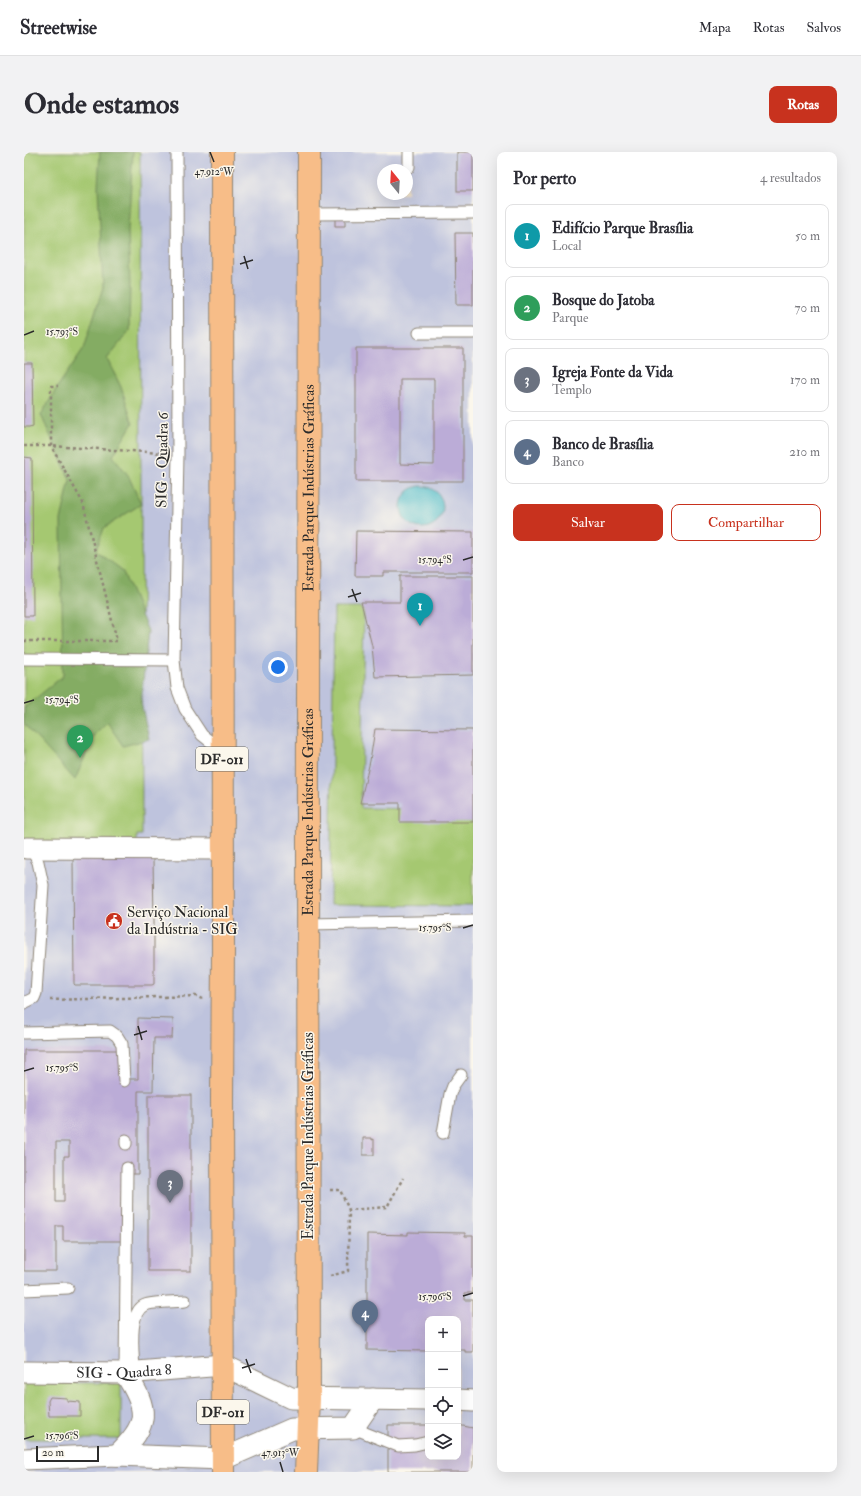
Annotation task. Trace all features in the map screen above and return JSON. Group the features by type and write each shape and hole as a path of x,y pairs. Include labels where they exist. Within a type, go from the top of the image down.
{"main road":[{"name":"DF-011","path":"222,152 223,1466"},
{"name":"Estrada Parque Indústrias Gráficas","path":"306,1472 308,1429 300,1399 308,1275 307,832 309,152"}],"street":[{"path":"25,848 222,849"},
{"path":"223,1365 300,1399 425,1400"},
{"name":"SIG - Quadra 8","path":"24,1372 129,1373 223,1365"},
{"path":"117,1455 131,1442 140,1429 143,1414 140,1399 129,1373"},
{"path":"24,1459 117,1455 223,1466 292,1429 353,1428 373,1399"},
{"path":"461,1400 473,1401"}],"lane":[{"name":"SIG - Quadra 6","path":"177,152 178,454 174,660 177,688 185,709 202,735 222,751"},
{"path":"409,152 409,164"},
{"path":"309,214 473,213"},
{"path":"419,333 473,333"},
{"path":"24,659 174,660"},
{"path":"25,848 34,854 38,862 43,885 36,993 34,998 28,1002"},
{"path":"308,924 473,921"},
{"path":"24,1033 110,1031 117,1036 122,1044 124,1081"},
{"path":"444,1132 452,1086 461,1075"},
{"path":"127,1168 129,1373"},
{"path":"24,1290 68,1288"},
{"path":"129,1373 133,1325 137,1312 144,1305 185,1301"},
{"path":"353,1428 398,1446 425,1443"}],"path":[{"path":"24,641 117,641 83,503 51,446 51,386 58,386"},
{"path":"24,446 51,446 178,454"},
{"path":"28,1002 196,996 203,1000"},
{"path":"349,1210 387,1207 403,1178"},
{"path":"308,1190 340,1190 349,1210 348,1271 326,1278 308,1275"}],"shaded area":[{"path":"24,152 473,152 473,1472 24,1472"}],"green space":[{"path":"24,152 140,152 142,835 137,835 137,847 24,848"},
{"path":"100,152 133,152 128,230 130,283 129,331 107,359 121,387 133,423 113,456 128,475 141,504 104,528 96,551 122,570 148,631 141,702 149,739 123,746 107,722 94,735 75,780 24,724 24,708 63,676 61,520 70,480 41,415 58,386 84,348 103,287 98,187"},
{"path":"334,608 364,608 361,808 473,810 473,906 330,905"},
{"path":"24,1383 121,1383 121,1439 24,1439"}],"water":[{"path":"422,486 437,492 443,507 437,522 422,528 407,522 401,507 407,492"}],"building":[{"path":"457,152 473,152 473,191 457,191"},
{"path":"345,215 345,226 335,226 335,216"},
{"path":"455,233 473,233 473,305 456,305"},
{"path":"356,348 463,348 463,481 356,481","holes":["400,379 434,379 434,465 400,464"]},
{"path":"24,363 32,363 33,426 29,427 24,427"},
{"path":"24,457 32,458 33,616 24,616"},
{"path":"356,531 473,532 473,572 383,572 383,576 355,576"},
{"path":"400,576 473,576 473,675 375,677 372,646 361,602 400,602"},
{"path":"375,729 473,730 473,822 400,822 400,803 360,803 370,761"},
{"name":"Serviço Nacional da Indústria - SIG","path":"75,858 152,858 154,984 74,984 73,860"},
{"path":"138,1018 173,1019 172,1038 154,1038 153,1091 138,1091 138,1174 125,1174 125,1241 63,1241 63,1226 56,1226 56,1271 24,1271 24,1050 127,1050 127,1079 138,1079","holes":["56,1142 69,1142 69,1156 64,1156 64,1202 56,1202"]},
{"path":"148,1095 191,1095 191,1271 148,1271"},
{"path":"363,1138 374,1139 374,1155 363,1155"},
{"path":"408,1232 465,1233 465,1236 473,1236 473,1293 465,1293 465,1300 473,1300 473,1352 465,1352 465,1350 461,1350 461,1316 425,1316 425,1351 367,1350 367,1234 408,1235"},
{"path":"50,1397 67,1398 67,1401 80,1402 80,1416 49,1416 48,1401"},
{"path":"388,1425 425,1425 425,1460 461,1460 461,1426 473,1428 473,1472 388,1472"}],"place":[{"name":"Edifício Parque Brasília","path":"420,626"},
{"name":"Bosque do Jatoba","path":"80,758"},
{"name":"Serviço Nacional da Indústria - SIG","path":"114,921"},
{"name":"Igreja Fonte da Vida","path":"170,1203"},
{"name":"Banco de Brasília","path":"365,1333"}]}
